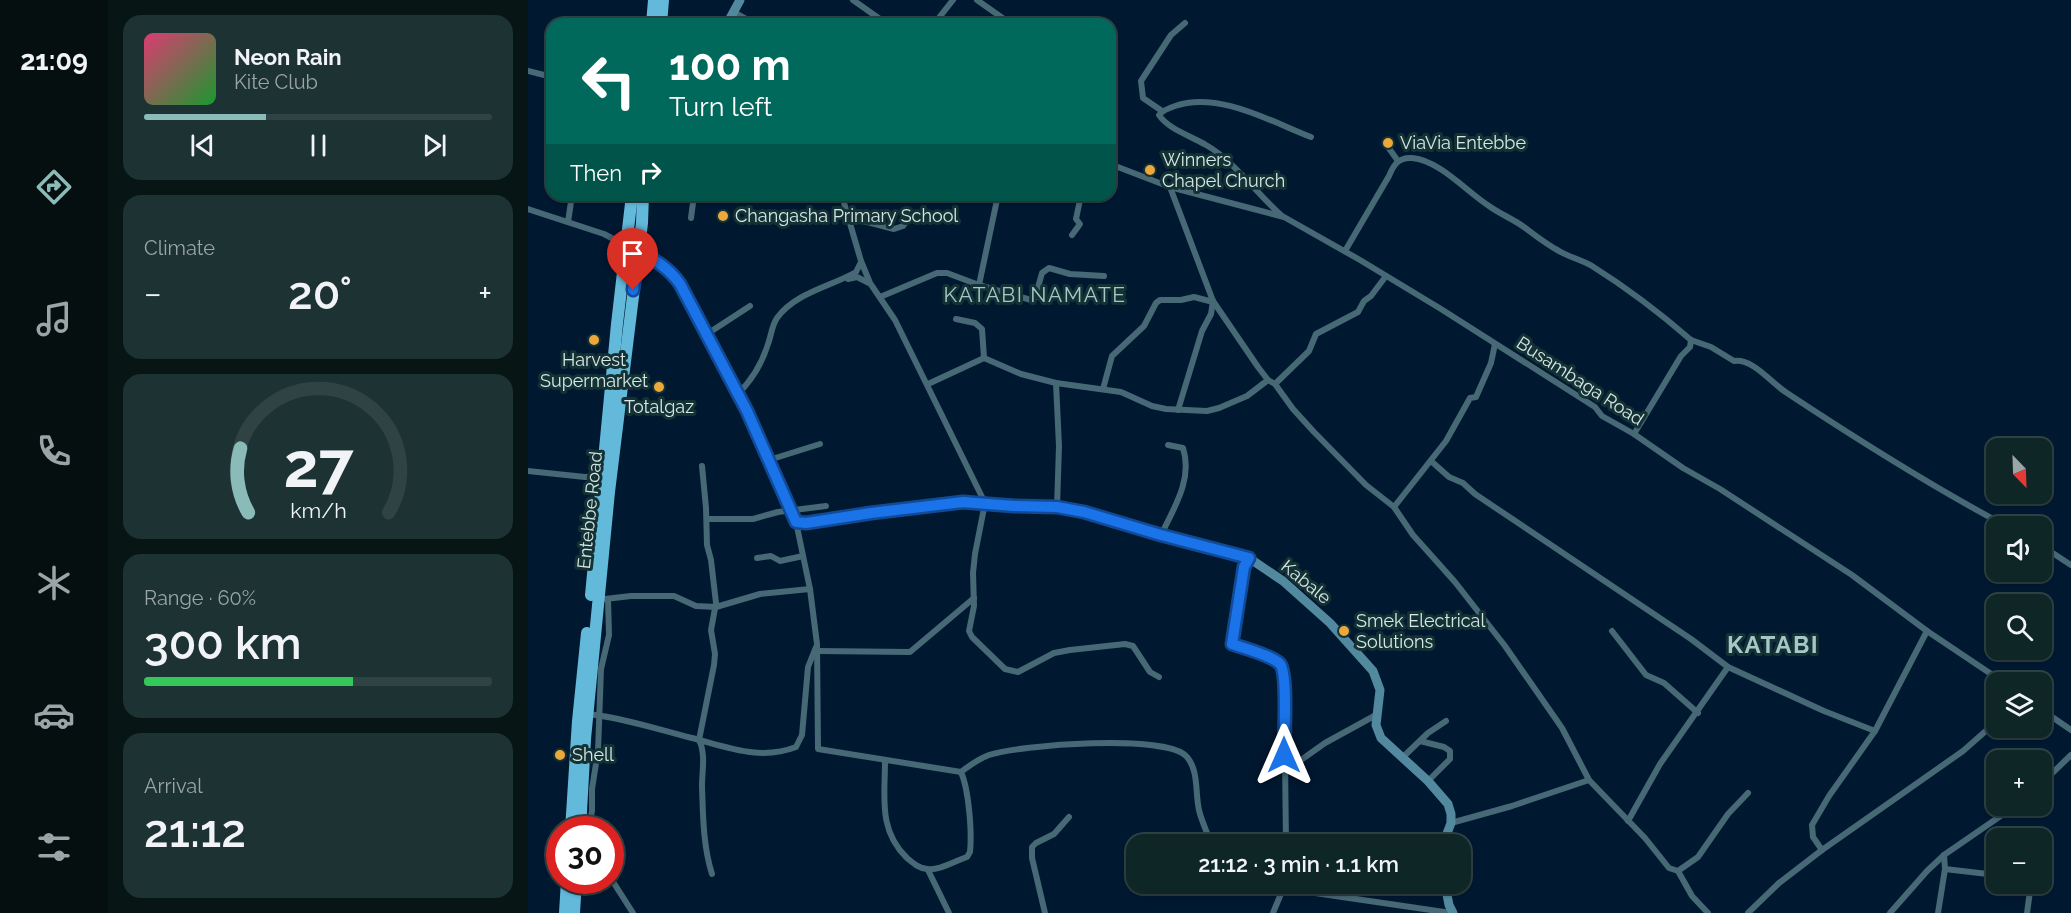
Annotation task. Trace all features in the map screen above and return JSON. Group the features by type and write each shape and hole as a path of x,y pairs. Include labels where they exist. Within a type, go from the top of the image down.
{"highway":[{"path":"652,18 654,0"},
{"path":"662,18 663,0"},
{"name":"Entebbe Road","path":"572,816 578,721 631,201"},
{"name":"Entebbe Road","path":"582,816 594,715 620,387 642,201"},
{"path":"565,913 566,894"},
{"path":"574,913 575,894"}],"street":[{"path":"730,18 740,0"},
{"path":"853,0 878,18"},
{"path":"939,18 953,0"},
{"path":"977,0 1002,18"},
{"path":"734,12 744,18"},
{"path":"1162,111 1143,98 1141,81 1172,35 1185,22"},
{"path":"528,70 546,75"},
{"path":"1284,217 1257,189 1209,147 1159,115 1162,111 1197,101 1224,103 1311,137"},
{"path":"1388,147 1398,161"},
{"path":"1345,251 1393,166 1398,161 1410,158 1423,161 1438,169 1487,205 1524,227 1537,238 1590,265 1658,311 1691,340 1711,347 1734,362 1740,360 1759,371 1777,387 1853,437 1988,516"},
{"name":"Busambaga Road","path":"1116,166 1170,186 1284,217 1345,251 1595,407 1602,416 1634,434 1683,468 1720,489 1852,575 1927,631 1988,672"},
{"path":"1170,186 1213,302 1268,380 1275,384 1293,410 1366,485 1394,507 1413,535 1455,582 1505,646 1562,728 1589,780 1669,868 1678,871 1692,896 1708,913"},
{"path":"568,222 571,201"},
{"path":"691,218 692,201"},
{"path":"843,201 870,283 895,320 985,503 973,573 974,598 969,631 972,638 1005,669 1018,672 1054,653 1125,644 1133,646 1150,672 1159,677"},
{"path":"979,285 997,201"},
{"path":"1072,236 1080,224 1076,219 1080,201"},
{"path":"528,209 606,235 652,258 670,271 680,284 707,334 747,411 796,522 810,589 818,644 818,749 961,772 975,761 991,755 1040,747 1092,743 1142,744 1179,750 1187,756 1195,776 1199,812 1207,834"},
{"path":"848,217 894,229 903,226 908,219"},
{"path":"737,395 754,376 768,345 775,321 784,310 795,301 856,272 861,261"},
{"path":"880,297 937,273 947,273 1031,300 1035,298 1042,273 1049,268 1070,274 1104,276"},
{"path":"1275,384 1309,351 1316,334 1358,312 1364,301 1371,296 1386,276"},
{"path":"843,279 857,277 870,283"},
{"path":"1103,389 1112,356 1144,326 1156,303 1160,300 1194,297 1213,302"},
{"path":"1178,410 1213,302"},
{"path":"707,334 750,306"},
{"path":"956,319 975,323 982,329 984,358"},
{"path":"1634,434 1680,356 1690,347 1691,340"},
{"path":"1394,507 1446,441 1470,398 1476,397 1491,363 1495,344"},
{"path":"928,384 984,358 1021,374 1056,383 1121,392 1152,406 1207,411 1233,404 1268,380"},
{"path":"1056,383 1059,446 1057,507"},
{"path":"769,460 820,444"},
{"path":"1161,535 1182,489 1186,474 1183,448 1168,445"},
{"path":"1431,461 1449,477 1463,483 1475,494 1691,639 1728,667 1824,711 1875,730"},
{"path":"702,466 707,545 711,560 716,607 711,630 715,654 714,665 699,740 703,750 702,787 705,841 712,874"},
{"path":"528,471 585,477 602,476"},
{"name":"Kabale","path":"796,522 806,523 944,504 985,503 1057,507 1084,512 1249,558 1283,581 1330,623 1373,670 1380,690 1376,725 1381,738 1428,781 1448,804 1451,823"},
{"path":"707,519 753,519 778,512 826,506"},
{"path":"2052,553 2071,565"},
{"path":"757,558 771,556 780,561 803,556"},
{"path":"1249,558 1244,567 1232,644 1269,657 1280,664 1284,672 1286,834"},
{"path":"603,599 631,596 674,596 696,606 716,607 760,594 810,589"},
{"path":"818,651 910,652 974,598"},
{"path":"1612,631 1646,675 1664,683 1698,712"},
{"path":"1822,850 1813,837 1812,825 1828,796 1875,730 1927,631"},
{"path":"591,816 592,789 598,751 594,715 618,718 715,746 753,753 796,747 802,735 808,667 818,644"},
{"path":"1628,821 1660,764 1728,667"},
{"path":"1284,770 1376,715"},
{"path":"2052,717 2071,730"},
{"path":"1402,758 1446,722"},
{"path":"1748,913 1779,883 1822,850 1963,751 1986,731"},
{"path":"1420,741 1444,747 1450,751 1450,759 1428,781"},
{"path":"2052,773 2071,754"},
{"path":"885,761 884,808 889,834 896,848 915,866 928,870 967,857 970,852 966,782 961,772"},
{"path":"1447,834 1451,823 1512,807 1589,780"},
{"path":"1678,871 1698,857 1728,814 1748,793"},
{"path":"1890,913 1919,879 1944,855 2001,816"},
{"path":"1044,913 1032,858 1032,847 1054,834 1069,817"},
{"path":"1938,913 1945,869 1944,855"},
{"path":"1945,869 1986,874"},
{"path":"928,870 949,913"},
{"path":"621,894 633,913"},
{"path":"1273,913 1281,894"},
{"path":"1322,894 1452,913 1447,894"},
{"path":"2028,913 2030,894"}],"water":[{"path":"528,0 2071,0 2071,913 528,913"}],"place":[{"name":"ViaVia Entebbe","path":"1388,143"},
{"name":"Winners Chapel Church","path":"1150,170"},
{"name":"Changasha Primary School","path":"723,216"},
{"name":"Harvest Supermarket","path":"594,340"},
{"name":"Totalgaz","path":"659,387"},
{"name":"Smek Electrical Solutions","path":"1344,631"},
{"name":"Shell","path":"560,755"}],"district":[{"name":"KATABI NAMATE","path":"1035,295"},
{"name":"KATABI","path":"1773,645"}],"route":[{"path":"633,290 638,251 670,271 680,284 747,411 796,522 806,523 963,502 1057,507 1084,512 1249,558 1244,567 1232,644 1269,657 1280,664 1284,672 1284,755"}]}
